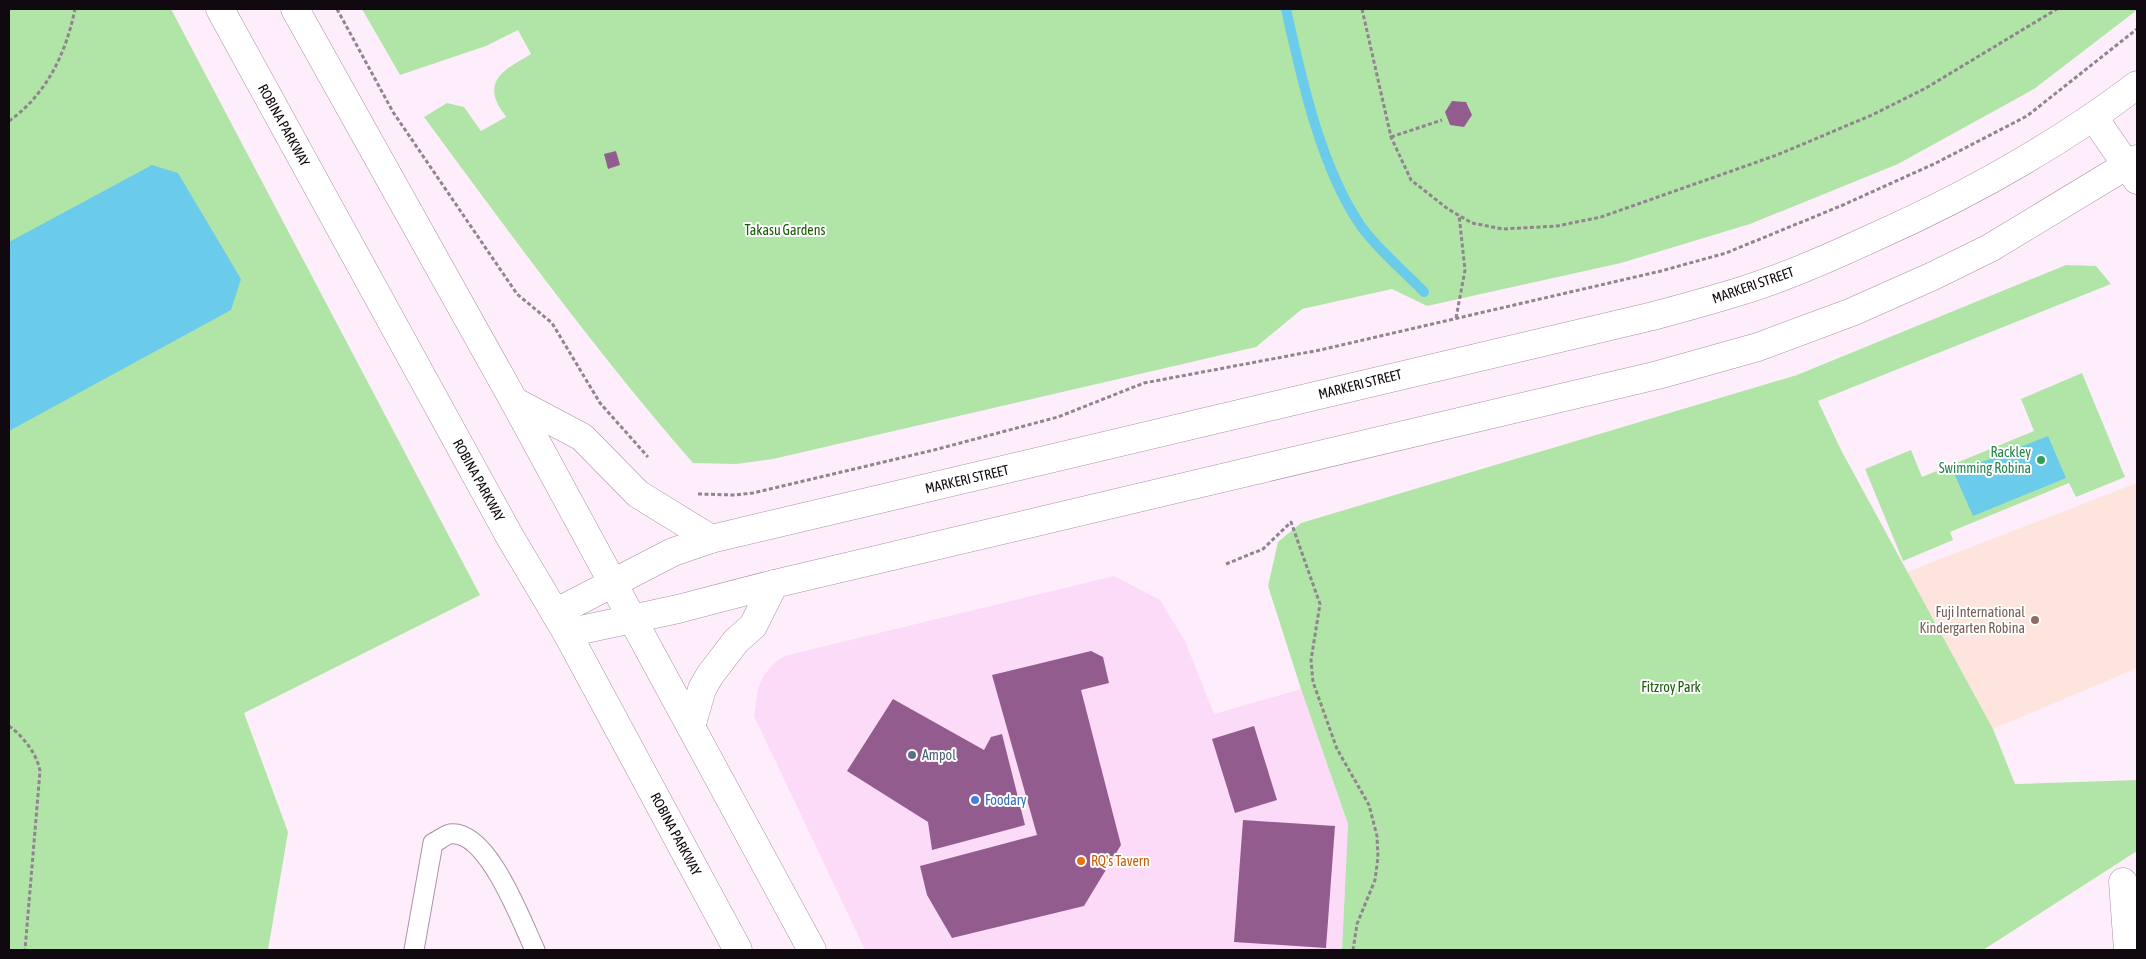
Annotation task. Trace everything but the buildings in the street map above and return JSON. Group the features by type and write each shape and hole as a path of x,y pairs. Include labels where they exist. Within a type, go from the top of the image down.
{"main road":[{"name":"ROBINA PARKWAY","path":"220,9 510,537 561,623 738,950"},
{"path":"295,9 514,401 812,950"},
{"name":"MARKERI STREET","path":"561,623 613,583 673,552 711,539 1654,316 1742,291 1827,259 1903,224 2033,156 2094,118 2137,85"},
{"path":"561,623 633,620 774,584 1658,376 1758,347 1852,312 1933,276 1990,248 2134,168 2094,118"},
{"path":"514,401 582,437 638,494 711,539"},
{"path":"691,727 702,689 710,675 731,647 752,626 774,584"},
{"path":"2123,882 2128,950"}],"lane":[{"path":"414,950 433,844 450,834 466,836 492,861 535,950"}],"path":[{"path":"9,121 37,97 52,75 65,45 75,9"},
{"path":"336,9 394,112 517,294 552,323 600,403 651,460"},
{"path":"1362,9 1391,137 1411,180 1472,223 1503,230 1557,226 1601,217 1777,155 1872,114 1934,84 2057,9"},
{"path":"692,493 735,495 753,492 934,450 1058,416 1144,384 1320,350 1726,253 1843,205 1936,163 2027,116 2137,29"},
{"path":"1391,137 1442,120"},
{"path":"1456,318 1465,270 1459,215"},
{"path":"1226,564 1262,549 1291,522 1320,604 1311,660 1313,682 1337,749 1369,805 1377,836 1378,857 1375,880 1357,924 1353,950"},
{"path":"9,726 23,738 38,762 40,771 25,950"}],"shaded area":[{"name":"Fuji International Kindergarten Robina","path":"2137,483 2137,668 1993,729 1907,572"},
{"path":"1114,576 1160,600 1185,641 1214,714 1301,689 1348,824 1342,950 865,950 754,716 758,688 764,675 773,664 784,656"}],"green space":[{"path":"9,9 171,9 480,595 244,713 288,832 268,950 9,950"},
{"name":"Takasu Gardens","path":"362,9 2137,10 2034,89 1898,164 1750,224 1621,263 1427,306 1392,289 1302,309 1256,347 773,459 736,464 693,463 589,336 424,117 447,103 464,107 481,131 506,117 496,100 495,84 499,77 510,67 531,54 518,30 486,46 400,75"},
{"name":"Fitzroy Park","path":"2066,265 2096,266 2111,284 1818,401 1841,450 1993,729 2015,784 2137,780 2137,851 1983,950 1342,950 1348,824 1301,689 1268,586 1278,542 1301,523 1797,375"},
{"name":"Rackley Swimming Robina","path":"2082,373 2125,477 2076,497 2069,483 1950,532 1953,540 1903,561 1865,469 1911,450 1922,477 2034,431 2021,399"}],"water":[{"path":"152,165 178,173 241,279 231,310 9,431 9,242"},
{"path":"2048,436 2066,478 1973,516 1954,473"}],"waterway":[{"path":"1286,9 1298,64 1314,122 1335,178 1347,203 1367,234 1424,292"}],"place":[{"name":"Rackley Swimming Robina","path":"2041,460"},
{"name":"Fuji International Kindergarten Robina","path":"2035,620"},
{"name":"Ampol","path":"912,755"},
{"name":"Foodary","path":"975,800"},
{"name":"RQ's Tavern","path":"1081,861"}]}
